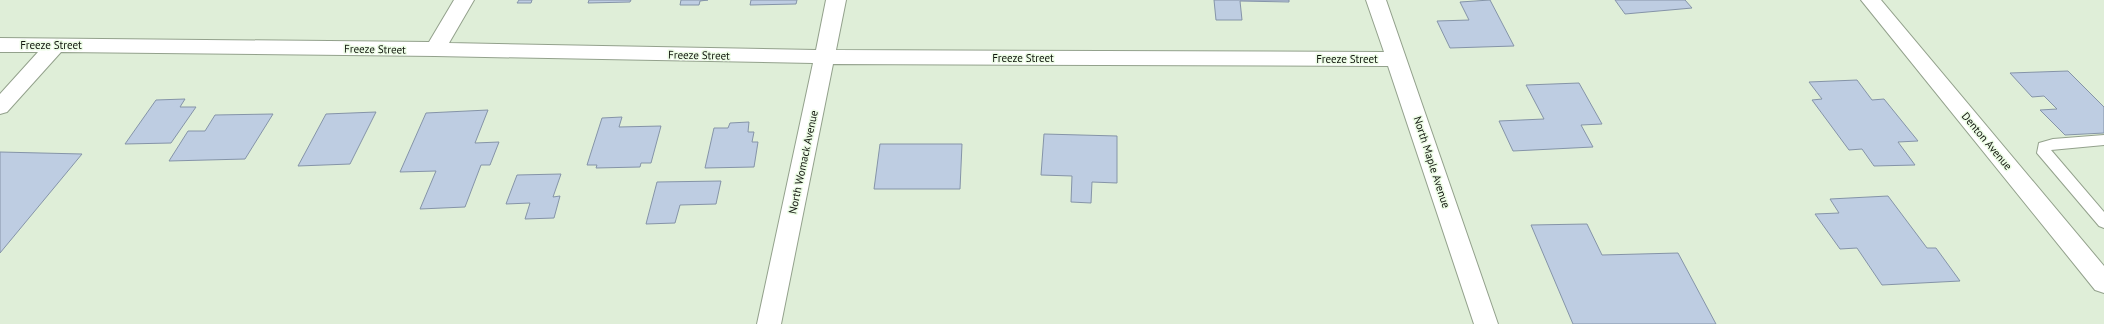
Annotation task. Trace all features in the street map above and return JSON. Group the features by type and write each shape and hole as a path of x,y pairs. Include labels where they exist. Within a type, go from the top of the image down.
{"street":[{"path":"435,49 464,0"},
{"name":"North Womack Avenue","path":"769,324 836,0"},
{"name":"North Maple Avenue","path":"1376,0 1398,59 1486,324"},
{"name":"Denton Avenue","path":"1870,0 2104,283"},
{"name":"Freeze Street","path":"0,45 435,49 824,58 1398,59"},
{"path":"0,107 56,45"}],"lane":[{"path":"2104,140 2053,144 2044,147 2044,153 2104,222"}],"building":[{"path":"519,0 532,0 531,3 517,3"},
{"path":"589,0 631,0 630,2 588,3"},
{"path":"681,0 708,0 700,1 699,5 680,5"},
{"path":"751,0 797,0 796,4 750,5"},
{"path":"1214,0 1289,0 1289,2 1240,1 1242,20 1216,20"},
{"path":"1490,0 1514,46 1450,48 1437,21 1469,20 1460,2"},
{"path":"1615,0 1685,0 1692,8 1625,14"},
{"path":"2068,71 2104,107 2104,133 2065,135 2040,110 2057,109 2044,96 2032,97 2010,73"},
{"path":"1857,80 1872,100 1884,99 1918,141 1898,142 1915,165 1874,166 1862,149 1849,150 1812,100 1822,99 1809,82"},
{"path":"1579,83 1602,124 1581,125 1593,147 1513,151 1499,121 1544,119 1526,85"},
{"path":"185,99 180,107 196,107 171,143 125,144 156,100"},
{"path":"488,110 475,143 499,142 490,165 481,165 465,207 420,209 436,171 400,172 426,113"},
{"path":"376,112 350,164 298,166 326,114"},
{"path":"273,114 245,159 169,161 188,131 205,131 215,115"},
{"path":"622,117 619,127 661,126 651,163 641,163 640,167 596,168 597,165 587,165 602,118"},
{"path":"749,122 748,132 754,132 752,142 758,142 754,167 705,168 714,128 728,128 730,123"},
{"path":"1044,134 1117,136 1117,183 1092,182 1091,203 1071,202 1072,176 1041,175"},
{"path":"880,144 962,144 960,189 874,189"},
{"path":"0,152 82,154 0,253"},
{"path":"561,174 553,197 560,196 554,218 525,219 530,203 506,204 517,175"},
{"path":"721,181 716,204 680,205 675,223 646,224 657,182"},
{"path":"1888,196 1927,248 1936,248 1960,281 1882,285 1857,248 1840,249 1815,214 1839,213 1830,199"},
{"path":"1587,224 1602,255 1678,253 1716,324 1573,324 1531,225"}]}
